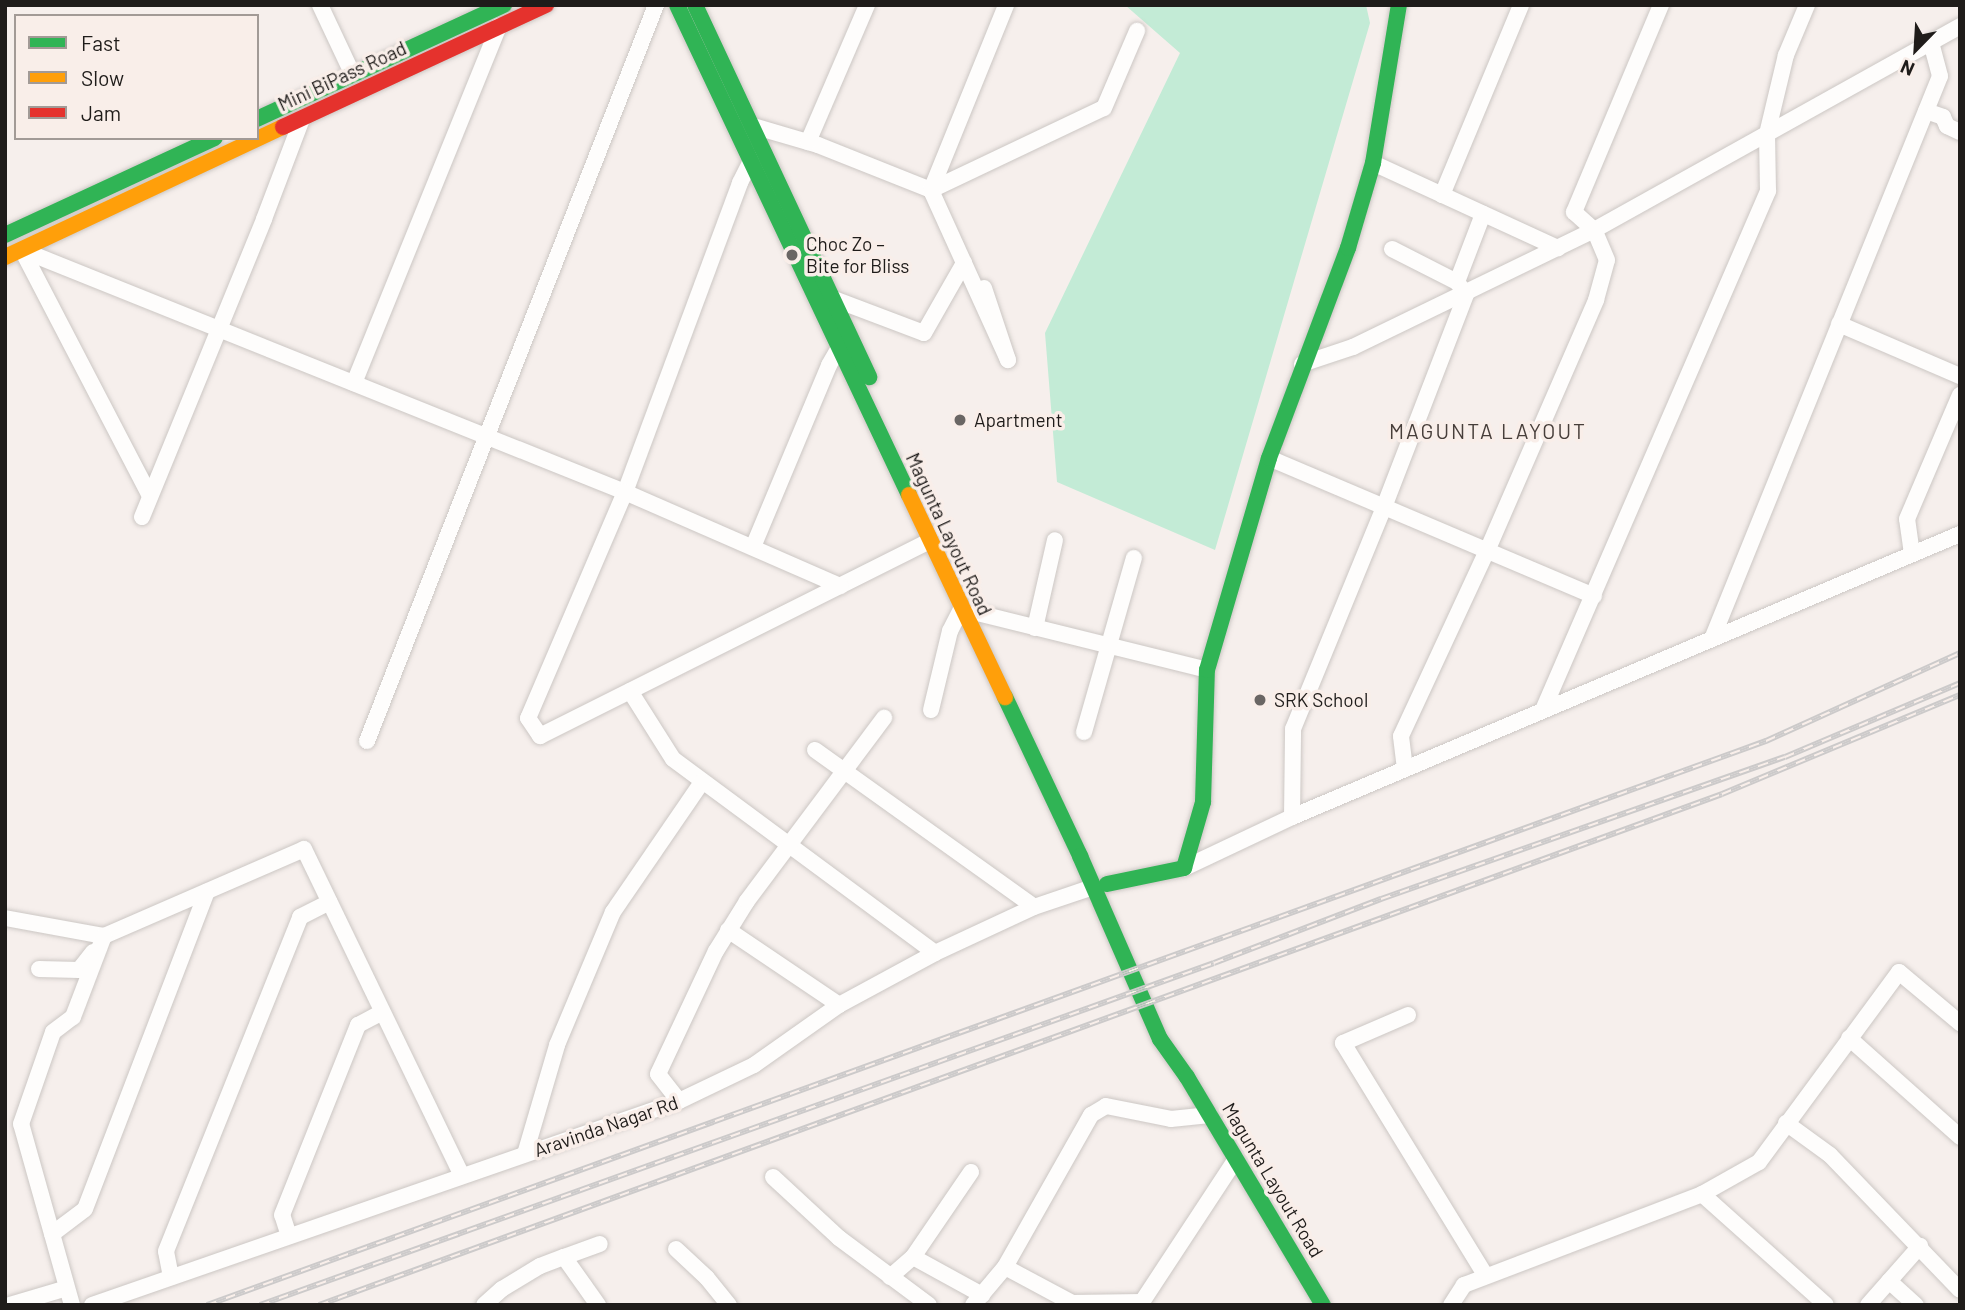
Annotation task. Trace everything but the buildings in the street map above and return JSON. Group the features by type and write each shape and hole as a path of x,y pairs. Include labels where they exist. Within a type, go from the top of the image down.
{"street":[{"path":"320,5 353,75"},
{"path":"259,118 504,5"},
{"name":"Mini BiPass Road","path":"259,139 546,5"},
{"path":"367,741 656,5"},
{"name":"Magunta Layout Road","path":"677,5 752,159 929,541 969,611"},
{"name":"Magunta Layout Road","path":"695,5 834,299 969,611 1175,1038 1187,1077 1323,1305"},
{"path":"808,142 867,5"},
{"path":"931,190 1006,5"},
{"path":"1184,868 1203,802 1207,670 1269,458 1302,364 1348,248 1373,163 1399,5"},
{"path":"1442,195 1521,5"},
{"path":"1405,769 1401,736 1487,551 1595,299 1607,260 1594,230 1574,212 1661,5"},
{"path":"1544,710 1768,191 1767,134 1786,55 1807,5"},
{"path":"354,383 499,26"},
{"path":"1302,364 1353,347 1462,288 1594,230 1960,26"},
{"path":"931,190 1104,108 1137,30"},
{"path":"1712,639 1940,76 1931,43"},
{"path":"1926,111 1943,117 1947,126 1960,132"},
{"path":"142,517 302,119"},
{"path":"753,126 808,142 931,190 1008,360 984,288"},
{"path":"150,496 22,250 9,233 211,140"},
{"name":"Mini BiPass Road","path":"5,257 257,140"},
{"path":"752,159 740,183 625,492 528,718 540,736 929,541"},
{"path":"1373,163 1558,248"},
{"path":"1292,817 1293,729 1384,507 1462,288 1483,214"},
{"path":"1392,249 1462,288"},
{"path":"22,250 625,492 841,586"},
{"path":"834,299 924,333 964,263"},
{"path":"1839,324 1960,376"},
{"path":"753,547 829,365 839,348"},
{"path":"1912,554 1907,519 1960,395"},
{"path":"1269,458 1594,596"},
{"path":"1100,886 1184,868 1292,817 1960,534"},
{"path":"1035,628 1055,540"},
{"path":"1084,732 1134,558"},
{"path":"931,710 950,631 969,611 1207,670"},
{"path":"630,691 660,744 673,759 935,953"},
{"path":"679,1101 657,1074 728,930 884,718"},
{"path":"815,750 1034,907"},
{"path":"525,1154 557,1045 613,912 702,782"},
{"path":"39,969 79,970 104,936 304,849 462,1176"},
{"name":"Aravinda Nagar Rd","path":"92,1305 679,1101 754,1065 839,1005 935,953 1034,907 1100,886"},
{"path":"52,1234 85,1209 207,892"},
{"path":"171,1277 166,1251 300,917 329,902"},
{"path":"5,918 104,936"},
{"path":"728,930 839,1005"},
{"path":"72,1305 21,1124 53,1032 73,1017 104,936"},
{"path":"1451,1305 1464,1285 1702,1194 1759,1162 1899,972 1960,1023"},
{"path":"289,1236 282,1215 358,1025 382,1012"},
{"path":"1408,1015 1343,1043 1486,1276"},
{"path":"1849,1038 1960,1137"},
{"path":"913,1257 977,1300 1005,1267 1086,1123 1099,1109 1115,1106 1171,1119 1210,1115"},
{"path":"1786,1123 1830,1155 1960,1290"},
{"path":"1005,1267 1072,1303 1142,1302 1236,1159"},
{"path":"890,1277 913,1257 971,1171"},
{"path":"773,1177 839,1238 929,1305"},
{"path":"1702,1194 1826,1305"},
{"path":"484,1305 502,1289 540,1266 600,1244"},
{"path":"1868,1305 1920,1246"},
{"path":"676,1249 707,1278 729,1305"},
{"path":"564,1257 598,1305"},
{"path":"1889,1281 1916,1305"},
{"path":"10,1305 67,1288"}],"green space":[{"path":"1125,5 1366,5 1370,23 1215,550 1057,482 1045,333 1180,53"}],"railway":[{"path":"207,1305 1766,741 1960,653"},
{"path":"260,1305 1214,963 1381,899 1785,757 1960,683"},
{"path":"319,1305 1722,794 1960,695"}],"traffic: fast":[{"path":"259,118 504,5"},
{"path":"677,5 909,495"},
{"path":"695,5 869,377"},
{"path":"1107,884 1184,868 1203,802 1207,670 1269,458 1348,248 1373,163 1399,5"},
{"path":"5,235 211,140"},
{"path":"1005,697 1080,856 1160,1039 1187,1077 1323,1305"}],"traffic: slow":[{"path":"259,138 283,127"},
{"path":"5,257 255,140"},
{"path":"909,495 1005,697"}],"traffic: jam":[{"path":"283,127 546,5"}],"place":[{"name":"Choc Zo – Bite for Bliss","path":"792,255"},
{"name":"Apartment","path":"960,420"},
{"name":"SRK School","path":"1260,700"}],"district":[{"name":"MAGUNTA LAYOUT","path":"1488,431"}]}
